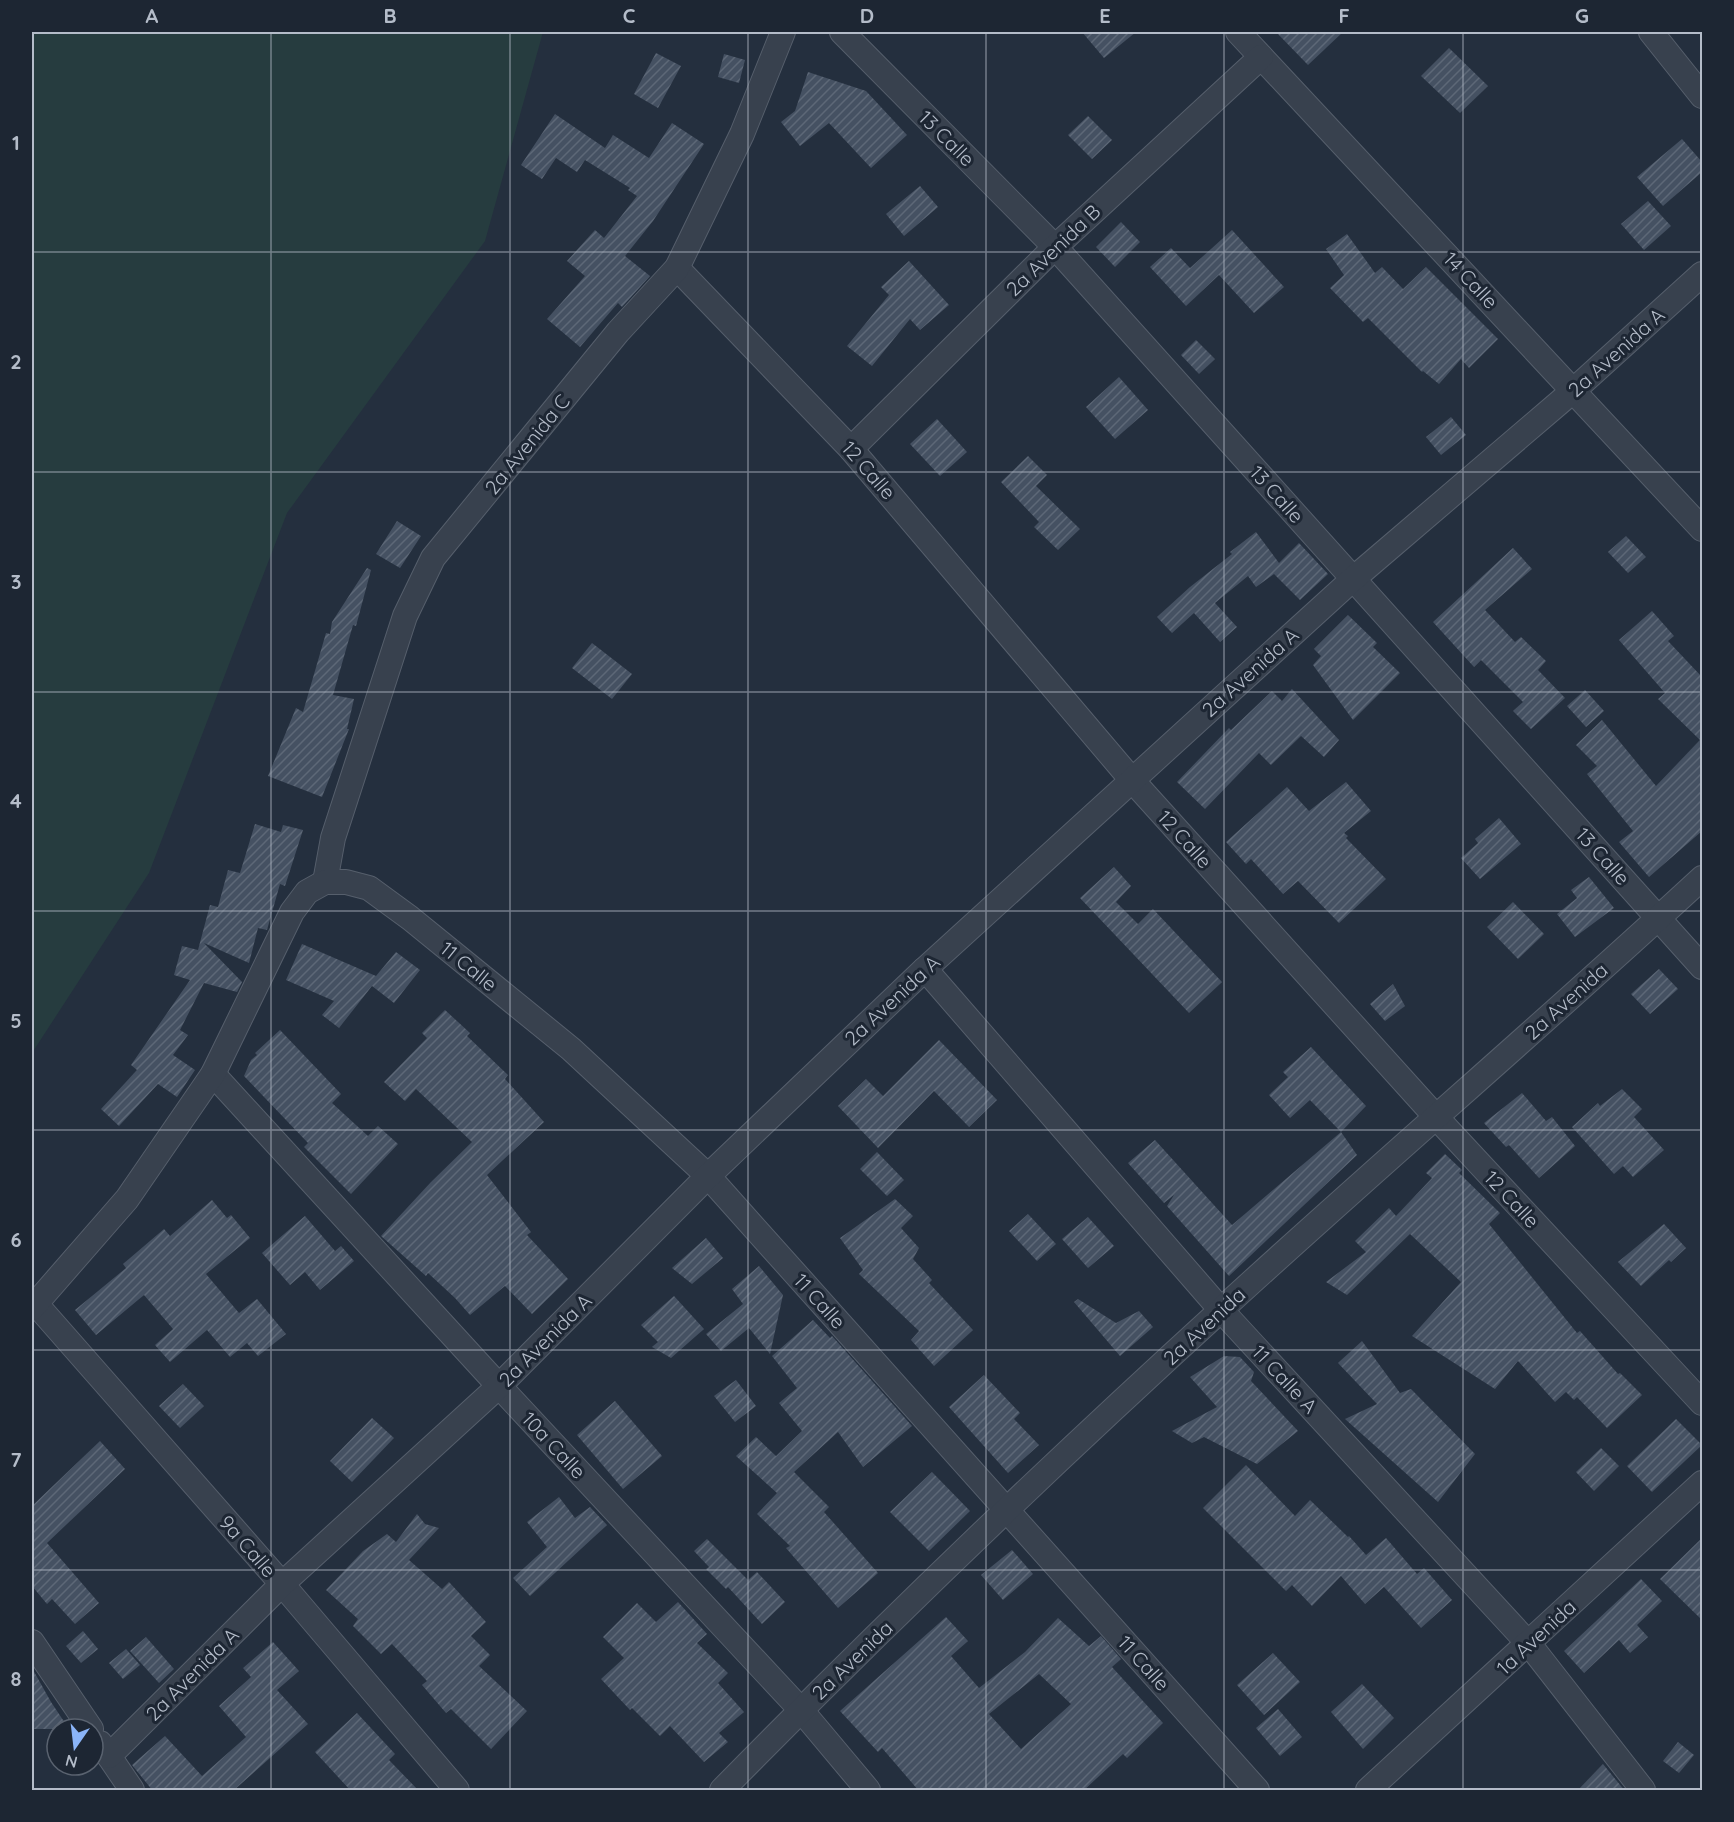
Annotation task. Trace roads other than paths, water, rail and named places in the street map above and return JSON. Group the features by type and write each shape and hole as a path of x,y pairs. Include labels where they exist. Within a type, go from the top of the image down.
{"street":[{"name":"2a Avenida C","path":"325,882 333,838 405,616 433,558 618,332 677,268 742,134 783,32"},
{"name":"13 Calle","path":"842,32 1055,247 1702,967"},
{"name":"14 Calle","path":"1238,32 1702,529"},
{"path":"1651,32 1702,96"},
{"name":"2a Avenida B","path":"851,449 1055,247 1261,57"},
{"name":"12 Calle","path":"677,268 851,449 1131,779 1436,1117 1702,1403"},
{"name":"2a Avenida A","path":"109,1756 282,1584 499,1386 708,1176 925,969 1353,579 1574,390 1702,274"},
{"name":"2a Avenida","path":"722,1791 801,1710 1007,1509 1221,1310 1702,878"},
{"path":"34,1306 127,1199 213,1074 292,912 307,892 325,882"},
{"name":"11 Calle","path":"325,882 346,882 369,888 410,918 571,1049 708,1176 1257,1791"},
{"name":"11 Calle A","path":"925,969 1221,1310 1529,1644 1643,1791"},
{"name":"10a Calle","path":"213,1074 499,1386 801,1710 868,1791"},
{"name":"9a Calle","path":"34,1306 282,1584 457,1791"},
{"name":"1a Avenida","path":"1368,1791 1702,1483"},
{"path":"32,1642 83,1717"},
{"path":"105,1750 132,1791"}]}
